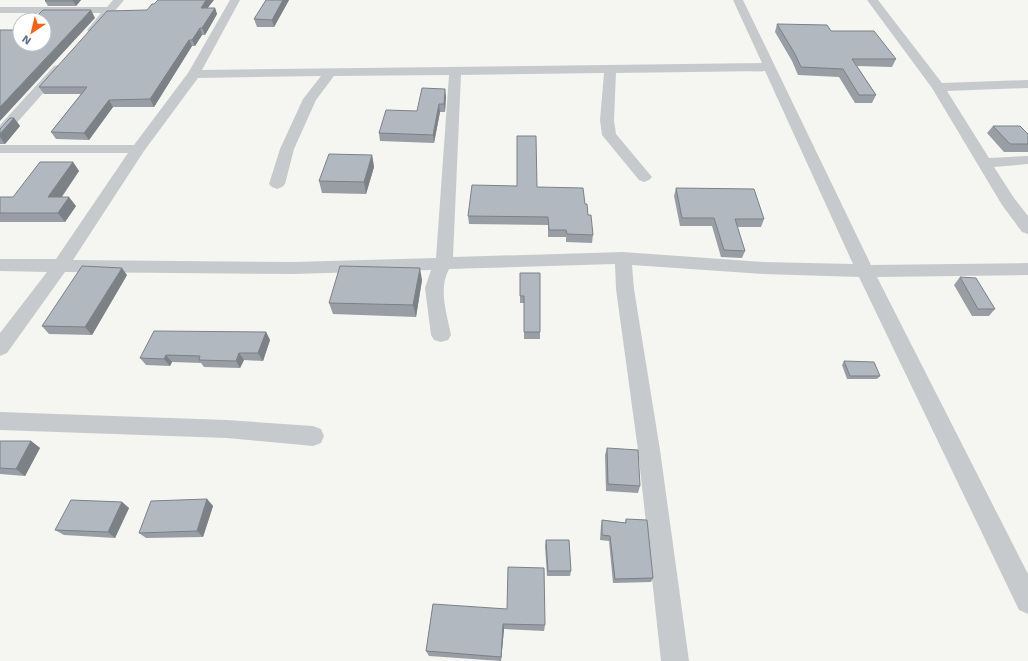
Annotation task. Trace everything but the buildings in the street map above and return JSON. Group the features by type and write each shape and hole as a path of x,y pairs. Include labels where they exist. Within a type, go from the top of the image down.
{"street":[{"path":"85,39 119,0"},
{"path":"0,348 61,265 138,149 194,74 235,0"},
{"path":"738,0 865,271 1028,602"},
{"path":"872,0 938,87 985,163 1028,228"},
{"path":"0,10 111,10"},
{"path":"0,133 64,63"},
{"path":"194,74 770,68"},
{"path":"610,70 607,120 609,135 644,177"},
{"path":"277,184 286,149 310,99 331,72"},
{"path":"441,335 434,288 437,275 444,263 455,72"},
{"path":"938,87 1028,84"},
{"path":"0,149 138,149"},
{"path":"985,163 1028,160"},
{"path":"623,258 625,289 648,450 675,661"},
{"path":"0,265 293,268 623,258 763,268 865,271 1028,269"},
{"path":"0,421 227,428 314,436"}]}
